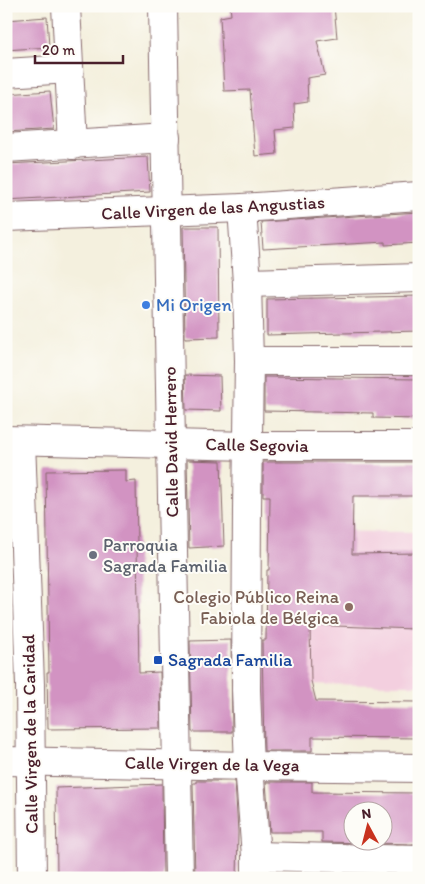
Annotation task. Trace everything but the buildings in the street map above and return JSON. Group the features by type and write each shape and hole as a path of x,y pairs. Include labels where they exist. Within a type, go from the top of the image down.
{"street":[{"path":"66,6 73,145"},
{"name":"Calle David Herrero","path":"163,6 179,878"},
{"path":"6,73 69,69"},
{"path":"6,148 166,138"},
{"name":"Calle Virgen de las Angustias","path":"6,217 242,208 419,196"},
{"path":"242,208 247,283 249,361 246,690 256,867 419,860"},
{"path":"247,283 419,278"},
{"path":"249,361 419,361"},
{"name":"Calle Segovia","path":"14,440 249,446 419,446"},
{"name":"Calle Virgen de la Caridad","path":"14,440 30,684 18,760 32,878"},
{"name":"Calle Virgen de la Vega","path":"18,760 419,768"}],"shaded area":[{"name":"Colegio Público Reina Fabiola de Bélgica","path":"270,531 419,532 419,685 266,684 278,589 266,590 266,570 269,570"}],"place":[{"name":"Mi Origen","path":"146,305"},
{"name":"Parroquia Sagrada Familia","path":"93,555"},
{"name":"Colegio Público Reina Fabiola de Bélgica","path":"349,607"},
{"name":"Sagrada Familia","path":"158,660"}]}
